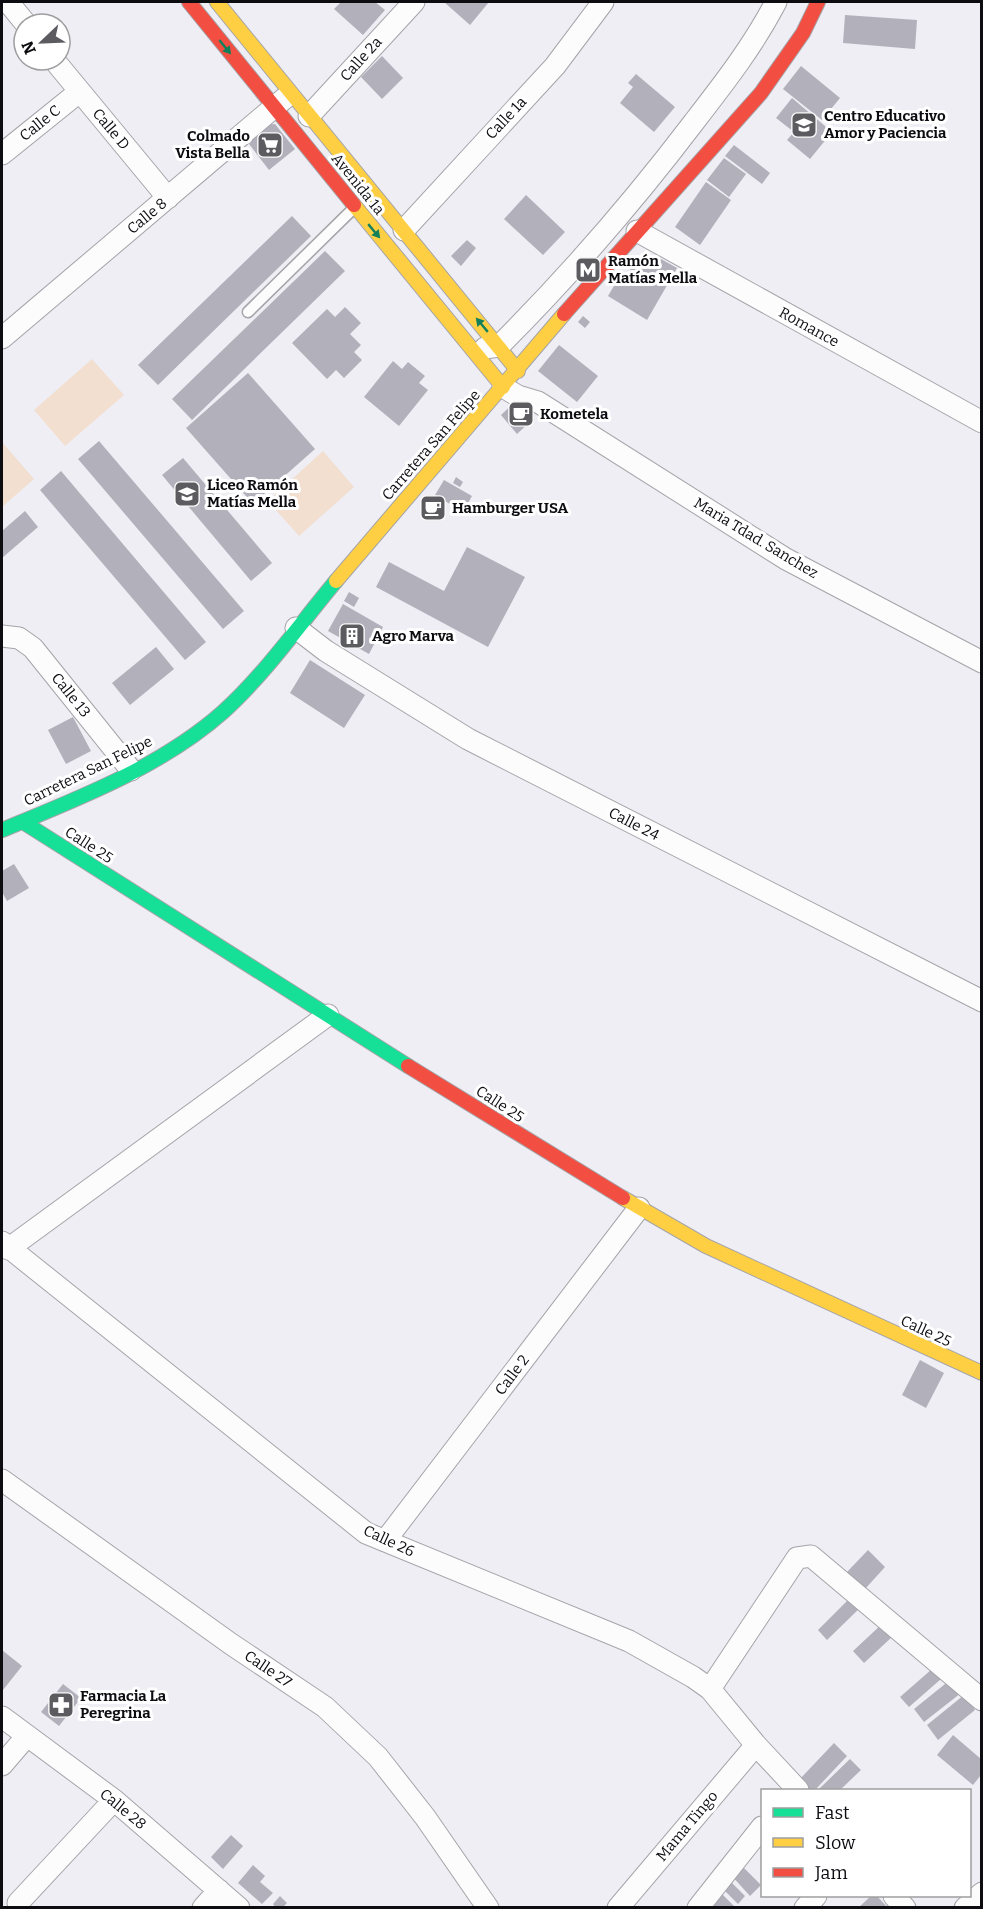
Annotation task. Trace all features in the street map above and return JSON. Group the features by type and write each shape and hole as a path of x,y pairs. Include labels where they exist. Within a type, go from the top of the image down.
{"main road":[{"name":"Avenida 1a","path":"189,2 503,387"},
{"name":"Avenida 1a","path":"218,2 518,371"},
{"name":"Carretera San Felipe","path":"2,830 131,770 176,745 219,715 251,682 637,231 745,111 786,59 818,2"},
{"name":"Calle 25","path":"23,822 537,1148 639,1208 706,1246 981,1373"}],"street":[{"name":"Calle 2a","path":"309,116 414,2"},
{"name":"Calle 1a","path":"404,231 555,66 603,2"},
{"path":"472,349 499,346 555,290 647,184 756,41 777,2"},
{"name":"Calle D","path":"63,72 168,198"},
{"name":"Calle C","path":"2,154 79,92"},
{"name":"Calle 8","path":"2,338 290,93"},
{"name":"Romance","path":"637,231 981,422"},
{"path":"518,371 538,402"},
{"path":"503,387 518,396 538,402"},
{"name":"Maria Tdad. Sanchez","path":"538,402 786,559 981,662"},
{"name":"Calle 24","path":"296,628 326,651 468,739 981,1001"},
{"name":"Calle 13","path":"2,636 19,638 33,648 131,770"},
{"path":"5,1246 328,1015"},
{"name":"Calle 2","path":"385,1541 639,1208"},
{"name":"Calle 26","path":"5,1246 366,1533 629,1641 710,1689 795,1789"},
{"name":"Calle 27","path":"2,1480 231,1644 324,1707 378,1757 425,1816 488,1908"},
{"path":"710,1689 797,1558 805,1555 811,1556 981,1700"},
{"name":"Calle 28","path":"2,1717 114,1800 239,1908"},
{"path":"2,1765 26,1737"},
{"name":"Mama Tingo","path":"618,1908 756,1745"},
{"path":"18,1903 114,1800"},
{"path":"698,1908 761,1828"},
{"path":"203,1908 219,1890"},
{"path":"965,1908 981,1893"}],"lane":[{"path":"248,312 355,207"}],"shaded area":[{"path":"92,359 124,395 65,446 34,410"},
{"path":"2,442 34,479 2,507"},
{"path":"323,451 354,487 299,536 268,501"}],"building":[{"path":"341,2 375,2 385,10 363,35 334,9"},
{"path":"444,2 489,2 470,25"},
{"path":"845,15 917,20 915,49 843,43"},
{"path":"382,56 403,78 382,99 361,77"},
{"path":"801,66 840,98 822,120 783,89"},
{"path":"636,74 675,107 654,132 620,103 633,87 628,83"},
{"name":"Centro Educativo Amor y Paciencia","path":"792,98 832,132 810,159 787,140 794,132 776,118"},
{"name":"Colmado Vista Bella","path":"275,124 295,149 269,170 246,140 264,125"},
{"path":"734,145 770,173 762,184 725,156"},
{"path":"724,158 746,174 729,197 707,180"},
{"path":"706,182 731,200 700,245 675,227"},
{"path":"526,195 565,232 543,255 504,219"},
{"path":"292,216 311,236 158,385 138,365"},
{"path":"467,240 476,248 461,266 451,256"},
{"path":"325,251 345,271 192,420 172,399"},
{"path":"654,255 677,268 647,320 608,296 621,274 625,277 638,258 646,265"},
{"path":"345,307 361,323 350,334 361,345 354,352 362,360 344,378 336,370 327,379 292,343 327,309 335,317"},
{"path":"583,316 590,322 585,328 578,322"},
{"path":"559,345 598,376 577,402 538,371"},
{"path":"393,361 402,369 408,362 425,376 419,383 428,390 399,426 364,397"},
{"path":"248,373 315,449 253,504 186,428"},
{"path":"516,401 533,419 517,434 501,415"},
{"path":"99,441 244,611 223,629 78,459"},
{"path":"183,458 272,563 251,581 162,475"},
{"path":"61,471 206,642 185,660 40,490"},
{"path":"456,477 463,482 460,487 453,483"},
{"path":"444,480 472,496 463,512 435,495"},
{"name":"Hamburger USA","path":"428,499 442,508 438,516 423,508"},
{"path":"25,511 38,527 2,558 2,531"},
{"path":"467,547 525,577 488,647 376,587 389,562 444,591"},
{"path":"349,592 359,598 354,607 344,601"},
{"path":"343,604 383,627 369,654 328,631"},
{"path":"156,647 174,669 130,705 112,683"},
{"path":"310,660 365,695 344,728 290,693"},
{"path":"73,717 91,751 66,764 48,730"},
{"path":"14,864 29,888 7,901 2,892 2,871"},
{"path":"920,1360 944,1373 926,1408 902,1395"},
{"path":"868,1550 885,1567 865,1589 847,1572"},
{"path":"853,1595 863,1605 827,1640 818,1630"},
{"path":"882,1624 893,1636 864,1663 853,1651"},
{"path":"2,1650 22,1666 3,1690 2,1689"},
{"path":"932,1669 941,1679 909,1707 900,1697"},
{"path":"950,1680 961,1693 924,1722 914,1709"},
{"name":"Farmacia La Peregrina","path":"63,1684 81,1698 59,1726 41,1712"},
{"path":"964,1695 975,1710 938,1740 927,1725"},
{"path":"953,1735 981,1759 981,1775 973,1785 937,1755"},
{"path":"834,1743 847,1756 816,1789 810,1789 799,1780"},
{"path":"850,1759 861,1770 841,1789 819,1789"},
{"path":"231,1835 243,1846 223,1869 211,1857"},
{"path":"740,1864 761,1885 750,1896 730,1874"},
{"path":"253,1865 265,1876 260,1882 273,1893 262,1904 238,1883"},
{"path":"727,1878 745,1896 738,1904 719,1885"},
{"path":"721,1893 736,1908 709,1908"},
{"path":"280,1896 287,1903 282,1908 276,1908 273,1904"},
{"path":"870,1897 878,1897 888,1908 858,1908"}],"traffic: fast":[{"path":"2,830 117,780 199,732 253,682 336,581"},
{"path":"23,822 408,1066"}],"traffic: slow":[{"path":"217,2 518,371"},
{"path":"354,205 503,387"},
{"path":"336,581 564,314"},
{"path":"623,1198 706,1246 982,1373"}],"traffic: jam":[{"path":"189,2 354,205"},
{"path":"564,314 761,93 803,33 818,2"},
{"path":"408,1066 623,1198"}],"place":[{"name":"Centro Educativo Amor y Paciencia","path":"804,125"},
{"name":"Colmado Vista Bella","path":"270,145"},
{"name":"Ramón Matías Mella","path":"588,270"},
{"name":"Kometela","path":"521,414"},
{"name":"Liceo Ramón Matías Mella","path":"187,494"},
{"name":"Hamburger USA","path":"433,508"},
{"name":"Agro Marva","path":"352,636"},
{"name":"Farmacia La Peregrina","path":"61,1705"}]}
